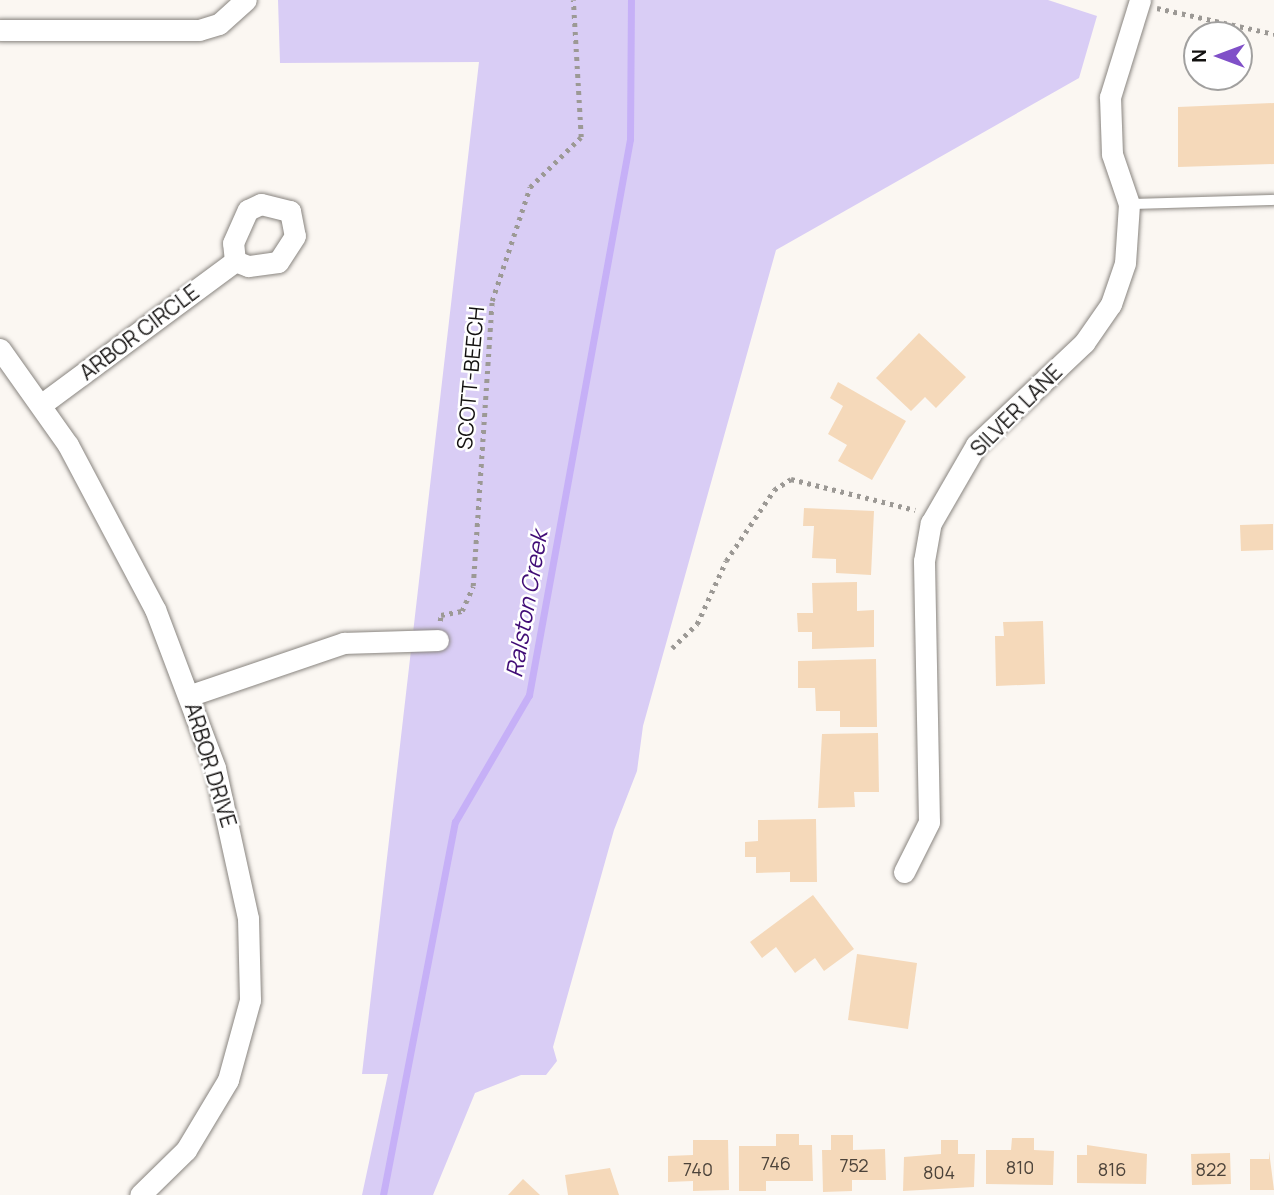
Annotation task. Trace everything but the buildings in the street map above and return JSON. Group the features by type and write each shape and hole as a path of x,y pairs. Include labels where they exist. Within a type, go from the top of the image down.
{"street":[{"path":"0,30 199,30 219,24 246,0"},
{"name":"SILVER LANE","path":"904,872 929,822 924,561 934,516 976,445 1084,343 1111,304 1125,263 1129,204 1112,154 1110,97 1139,2"},
{"name":"ARBOR CIRCLE","path":"43,404 234,261"},
{"name":"ARBOR DRIVE","path":"0,349 43,404 114,525 191,695 234,842 251,948 250,1000 228,1080 209,1116 140,1195"},
{"path":"191,695 344,643 438,640"}],"lane":[{"path":"1129,204 1274,200"}],"path":[{"name":"SCOTT-BEECH","path":"438,640 441,615 462,611 473,586 492,301 530,187 580,137 573,0"},
{"path":"1139,2 1274,34"},
{"path":"672,648 697,624 726,561 774,490 791,479 934,516"}],"shaded area":[{"path":"278,0 1048,0 1097,16 1079,78 776,250 643,726 637,771 614,830 553,1047 557,1061 546,1075 521,1075 475,1093 433,1195 362,1195 388,1074 362,1074 479,62 280,63"}],"waterway":[{"name":"Ralston Creek","path":"383,1195 455,822 529,695 630,139 631,0"}]}
